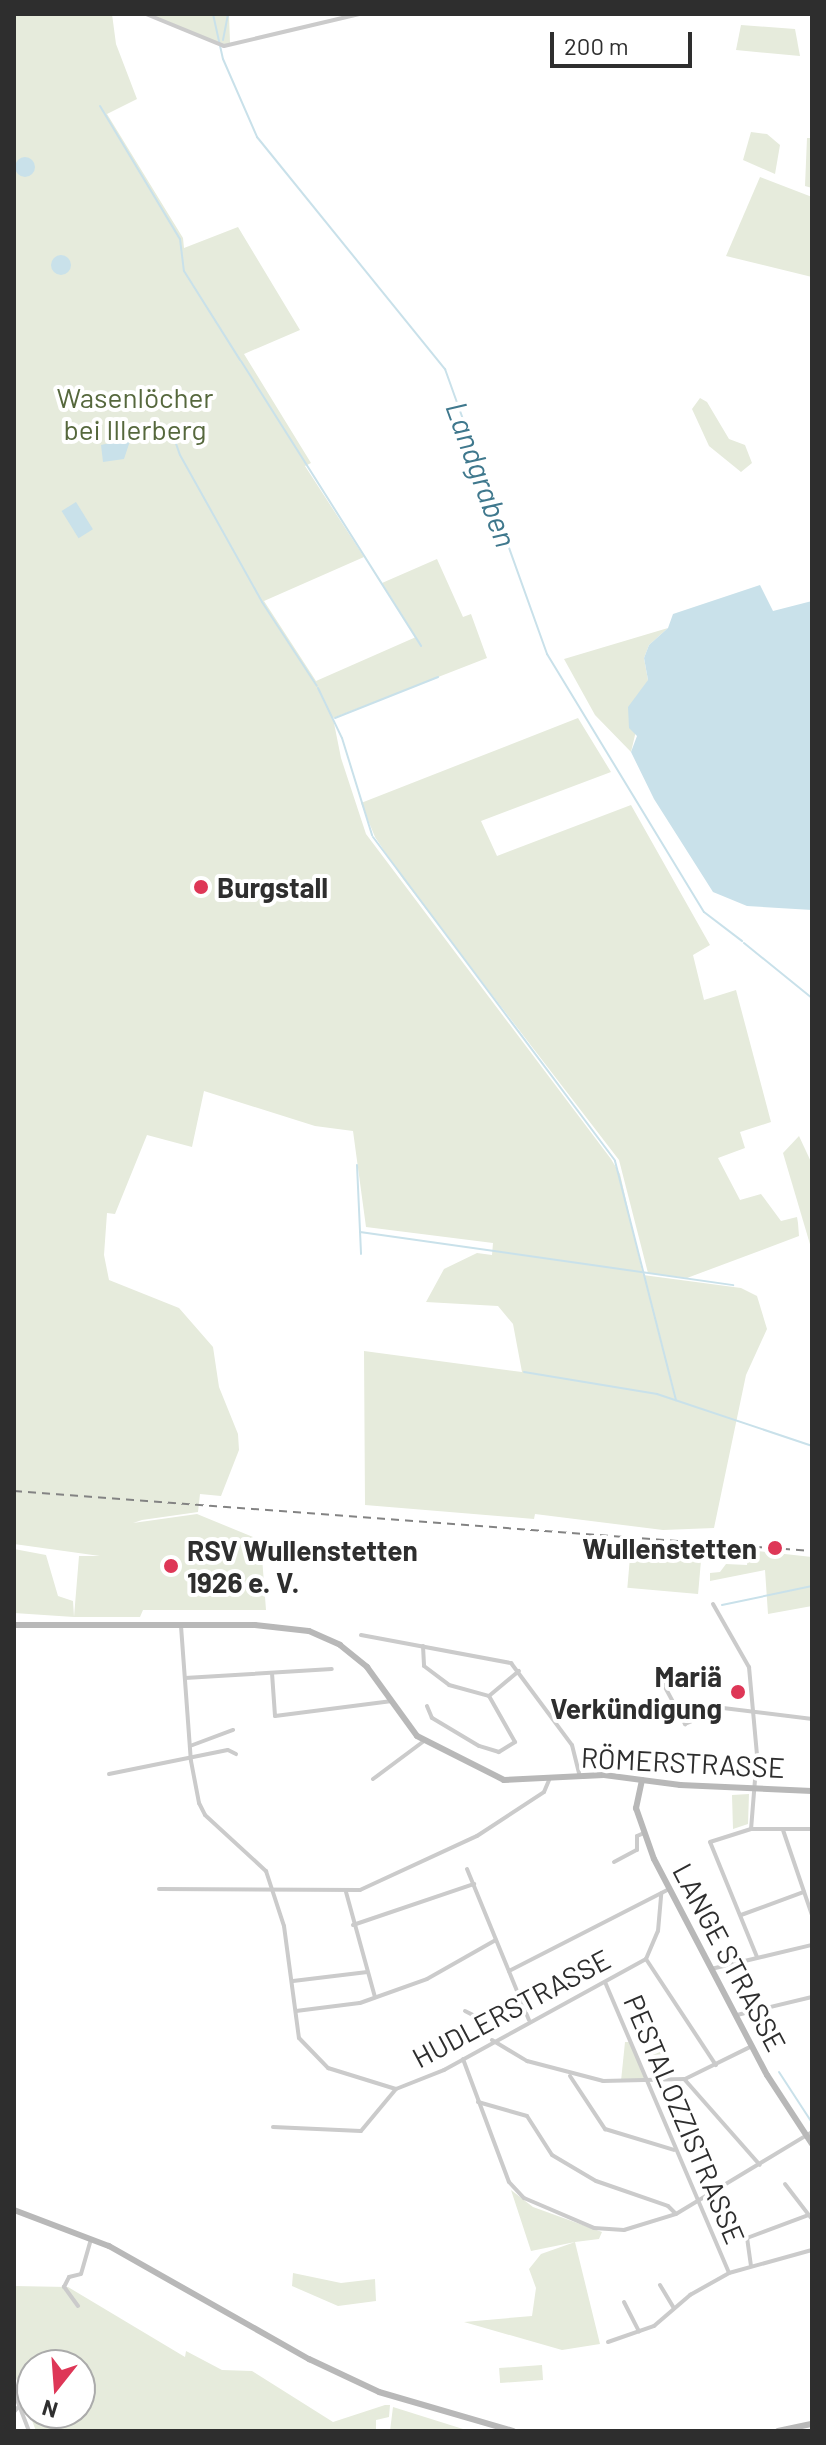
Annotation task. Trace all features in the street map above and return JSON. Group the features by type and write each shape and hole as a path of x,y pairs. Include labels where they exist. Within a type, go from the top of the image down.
{"street":[{"path":"146,14 222,46 359,14"},
{"path":"713,1604 745,1655 755,1714 755,1789 751,1829"},
{"name":"RÖMERSTRASSE","path":"14,1625 278,1626 309,1631 358,1659 424,1741 504,1780 580,1777 812,1791"},
{"name":"HUDLERSTRASSE","path":"181,1626 191,1761 205,1815 258,1860 275,1892 293,1981 299,2038 314,2058 346,2075 396,2089 463,2059 492,2040 646,1959 658,1931 661,1893"},
{"path":"361,1635 502,1660 519,1671 572,1745 580,1777"},
{"path":"423,1646 424,1666 449,1685 489,1696 514,1738 499,1752 449,1731 432,1718 427,1706"},
{"path":"185,1678 332,1669"},
{"path":"489,1696 519,1671"},
{"path":"272,1673 275,1716 392,1701"},
{"path":"659,1676 685,1724 723,1708 812,1719"},
{"path":"190,1746 233,1730"},
{"path":"373,1779 424,1741"},
{"path":"109,1774 191,1761 228,1750 236,1754"},
{"path":"159,1889 346,1892 377,1884 477,1836 544,1792 549,1780"},
{"name":"LANGE STRASSE","path":"642,1780 636,1804 644,1833 669,1889 752,2046 809,2134 812,2144"},
{"path":"757,1957 710,1842 751,1829 812,1829"},
{"path":"783,1829 812,1915"},
{"path":"614,1862 637,1850 637,1836 644,1833"},
{"path":"467,1869 529,2020"},
{"path":"353,1925 474,1884"},
{"path":"509,1971 669,1889"},
{"path":"346,1892 375,1998"},
{"path":"741,1915 804,1892"},
{"path":"296,2011 337,2009 375,1998 427,1979 496,1940"},
{"path":"711,1969 812,1945"},
{"path":"646,1959 716,2065"},
{"path":"293,1981 367,1972"},
{"name":"PESTALOZZISTRASSE","path":"605,1982 696,2204 729,2273"},
{"path":"735,2015 812,1997"},
{"path":"465,2011 477,2017 523,2008"},
{"path":"492,2040 527,2061 570,2076 648,2082 685,2079 752,2046"},
{"path":"463,2059 498,2163 524,2198 607,2229 676,2214 809,2134"},
{"path":"570,2076 605,2129 674,2150"},
{"path":"685,2079 760,2165"},
{"path":"273,2127 361,2131 396,2089"},
{"path":"478,2102 527,2116 552,2155 596,2181 668,2206 676,2214"},
{"path":"751,2266 747,2238 810,2217 785,2184"},
{"path":"14,2210 91,2239 379,2392 513,2431"},
{"path":"78,2306 64,2287 69,2277 81,2274 91,2239"},
{"path":"608,2342 640,2332 729,2273 812,2250"},
{"path":"660,2285 674,2308"},
{"path":"624,2302 640,2332"},
{"path":"778,2431 812,2424"}],"green space":[{"name":"Wasenlöcher bei Illerberg","path":"14,14 112,14 116,44 137,99 107,114 183,238 184,248 238,227 300,330 244,354 311,463 305,466 364,557 264,601 316,681 416,637 382,583 437,559 463,617 471,614 487,658 333,718 341,758 366,834 620,1174 643,1275 741,1288 757,1296 767,1329 746,1375 714,1528 663,1530 535,1514 534,1519 365,1505 364,1351 522,1372 513,1324 498,1306 426,1302 444,1269 477,1253 492,1255 493,1243 366,1227 353,1131 315,1126 204,1091 192,1147 147,1135 115,1214 107,1213 104,1255 109,1280 179,1308 213,1347 219,1387 238,1434 239,1450 221,1496 200,1494 198,1512 133,1523 197,1514 253,1537 262,1557 266,1610 143,1610 140,1617 74,1617 79,1556 100,1556 14,1544"},
{"path":"148,14 229,14 230,43 223,45"},
{"path":"741,25 795,29 800,56 736,50"},
{"path":"751,132 767,134 780,145 775,174 743,160"},
{"path":"807,138 812,138 812,188 805,186"},
{"path":"760,177 812,197 812,277 726,256"},
{"path":"700,398 707,402 729,439 745,445 752,463 741,472 709,446 692,409"},
{"path":"668,628 649,645 644,658 648,680 631,752 595,715 564,659"},
{"path":"578,718 611,772 481,821 497,856 631,805 710,945 693,955 704,1000 736,990 771,1122 740,1132 745,1148 718,1158 740,1200 761,1194 781,1221 797,1217 799,1236 687,1278 648,1273 619,1160 403,879 375,837 361,803"},
{"path":"799,1136 812,1164 812,1251 783,1153"},
{"path":"631,1546 702,1552 698,1594 627,1588"},
{"path":"14,1549 46,1555 58,1596 73,1601 74,1617 14,1613"},
{"path":"749,1550 812,1557 812,1606 768,1614 765,1570 710,1581 710,1573 720,1572 726,1564 747,1565"},
{"path":"749,1794 748,1824 733,1829 732,1795"},
{"path":"625,2042 632,2042 647,2081 621,2081"},
{"path":"654,2051 662,2051 667,2060 665,2067 654,2069 649,2064 649,2056"},
{"path":"511,2190 533,2207 602,2232 599,2239 531,2251"},
{"path":"575,2242 600,2344 562,2350 464,2322 532,2316 536,2288 529,2269 541,2254"},
{"path":"293,2273 341,2283 375,2279 376,2301 338,2306 292,2286"},
{"path":"14,2286 68,2287 185,2357 186,2351 222,2370 252,2371 333,2422 385,2405 390,2405 389,2417 376,2420 376,2431 36,2431 96,2429 96,2349 16,2349 16,2378"},
{"path":"542,2365 543,2380 500,2383 499,2368"},
{"path":"393,2407 463,2429 390,2431"}],"water":[{"path":"25,157 32,160 35,167 32,174 25,177 18,174 15,167 18,160"},
{"path":"61,255 68,258 71,265 68,272 61,275 54,272 51,265 54,258"},
{"path":"131,438 124,459 103,462 101,445"},
{"path":"76,502 93,529 79,538 62,511"},
{"path":"760,585 773,611 812,601 812,910 747,906 713,892 654,799 631,752 637,736 629,728 628,707 648,680 644,658 649,645 668,628 673,614"}],"waterway":[{"name":"Landgraben","path":"213,14 223,59 257,137 445,369 547,654 704,912 742,941"},
{"path":"223,40 228,14"},
{"path":"100,106 180,239 184,271 240,360"},
{"path":"241,361 421,646"},
{"path":"172,432 180,455 262,602 317,686"},
{"path":"335,718 438,677"},
{"path":"318,688 342,738 372,835"},
{"path":"373,837 615,1161 676,1400"},
{"name":"Landgraben","path":"744,943 812,998"},
{"path":"357,1165 361,1254"},
{"path":"360,1232 733,1285"},
{"path":"524,1372 657,1394 812,1446"},
{"path":"722,1605 812,1586"},
{"path":"779,2072 811,2121"}],"railway":[{"path":"14,1491 812,1551"}],"place":[{"name":"Burgstall","path":"201,887"},
{"name":"Wullenstetten","path":"775,1548"},
{"name":"RSV Wullenstetten 1926 e. V.","path":"171,1566"},
{"name":"Mariä Verkündigung","path":"738,1692"}]}
